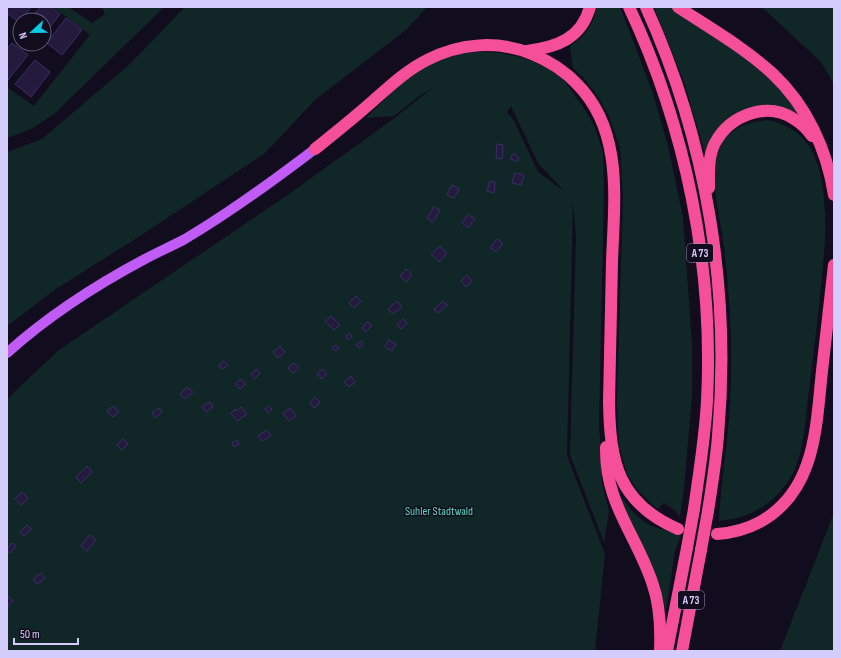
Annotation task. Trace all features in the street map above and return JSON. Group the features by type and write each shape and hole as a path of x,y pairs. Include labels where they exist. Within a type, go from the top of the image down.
{"highway":[{"path":"524,51 556,45 573,36 583,24 590,7"},
{"name":"A 73","path":"629,7 642,33 664,91 690,186 700,252 708,350 707,401 703,448 694,509 668,651"},
{"name":"A 73","path":"646,7 676,84 691,133 709,213 718,289 721,349 721,400 718,437 708,511 682,651"},
{"path":"678,7 728,39 772,74 790,93 809,119 823,151 830,174 834,195"},
{"path":"315,149 414,67 433,57 458,49 479,45 497,46 536,55 555,65 567,74 590,99 599,114 608,139 612,160 614,185 609,402 606,455 610,485 617,506 647,569 656,593 659,606 660,651"},
{"path":"709,213 709,172 711,153 714,144 729,124 742,116 757,112 773,112 789,116 800,123 807,130 823,151"},
{"path":"717,534 745,529 757,524 775,512 790,496 806,469 814,436 834,265"},
{"path":"609,402 612,453 624,484 647,512 660,521 678,529"}],"main road":[{"path":"7,353 25,337 72,303 116,275 186,238 224,215 260,191 315,149"}],"green space":[{"path":"53,7 68,7 92,23 105,14 102,7 164,7 54,114 31,129 7,138 7,87 34,106 90,35"},
{"path":"185,7 427,7 407,29 315,100 264,154 143,234 56,289 7,326 7,152 42,139 129,65"},
{"path":"596,7 620,7 652,91 668,146 683,217 692,345 692,396 680,517 676,511 664,503 657,509 636,488 627,474 619,446 617,400 623,197 620,148 609,116 598,96 584,78 573,68 570,46 588,30"},
{"path":"654,7 672,7 683,16 727,41 779,86 807,125 748,112 706,157 685,84"},
{"path":"762,7 834,7 834,84 821,62"},
{"name":"Suhler Stadtwald","path":"467,53 501,53 525,58 547,68 563,79 594,125 603,152 604,192 599,423 602,484 609,511 604,542 570,455 576,238 573,203 567,456 605,554 595,651 7,651 7,399 59,350 289,194 392,120 434,87 418,97 394,116 366,118 407,77 433,62 454,55","holes":["511,106 538,163 565,192 538,172 513,119 507,112"]},
{"path":"768,120 783,125 796,132 810,148 817,162 821,176 825,207 824,252 806,417 800,455 792,475 786,485 770,501 752,513 719,521 730,403 731,339 727,275 714,180 716,159 723,142 733,131 753,122"},
{"path":"613,483 628,506 642,520 656,528 681,535 675,551 666,611 655,573"},
{"path":"834,513 834,651 780,651"}],"building":[{"path":"7,7 31,7 27,12 12,12 12,17 7,13"},
{"path":"40,7 51,7 60,14 52,24 52,12 36,12"},
{"path":"66,18 82,30 62,55 52,47 52,36"},
{"path":"12,43 12,52 24,52 28,55 8,80 7,79 7,49"},
{"path":"35,60 50,72 31,97 15,84"},
{"path":"497,144 503,145 502,159 496,158"},
{"path":"514,153 519,158 516,162 510,158"},
{"path":"515,173 524,175 521,185 512,183"},
{"path":"490,181 495,183 494,193 487,191"},
{"path":"452,185 459,189 454,198 447,195"},
{"path":"434,207 440,210 433,222 427,218"},
{"path":"468,214 475,219 468,228 462,223"},
{"path":"497,239 503,243 496,252 490,248"},
{"path":"440,246 447,253 439,262 431,254"},
{"path":"406,269 412,275 406,282 400,276"},
{"path":"467,275 472,281 466,287 461,281"},
{"path":"356,296 361,301 354,308 349,303"},
{"path":"397,301 402,307 393,314 388,309"},
{"path":"443,301 447,305 438,313 434,309"},
{"path":"331,316 340,325 334,330 325,322"},
{"path":"403,319 407,323 401,329 397,324"},
{"path":"367,322 372,325 366,332 362,328"},
{"path":"349,333 352,336 348,340 346,337"},
{"path":"388,340 396,344 392,351 385,347"},
{"path":"361,341 363,344 359,348 356,345"},
{"path":"336,345 339,348 335,351 332,348"},
{"path":"280,346 285,352 278,358 273,352"},
{"path":"224,361 228,365 222,369 219,365"},
{"path":"294,363 299,368 293,373 288,368"},
{"path":"257,369 260,373 255,379 251,374"},
{"path":"322,369 327,374 322,379 317,374"},
{"path":"351,376 355,382 349,387 344,382"},
{"path":"241,379 246,384 240,389 235,384"},
{"path":"187,387 193,392 185,399 180,394"},
{"path":"315,397 320,402 314,408 310,403"},
{"path":"210,402 213,407 206,412 202,407"},
{"path":"113,406 119,412 113,417 107,411"},
{"path":"269,406 272,409 268,413 265,409"},
{"path":"241,407 247,414 237,421 231,413 235,409 236,411"},
{"path":"159,408 162,412 155,418 152,413"},
{"path":"290,408 296,416 289,421 283,413"},
{"path":"267,430 271,436 262,441 258,436"},
{"path":"123,439 128,444 122,450 117,445"},
{"path":"237,440 239,444 234,447 232,443"},
{"path":"87,466 92,472 81,483 76,477"},
{"path":"22,492 28,498 21,505 15,499"},
{"path":"27,525 31,529 24,536 20,532"},
{"path":"90,535 96,540 87,551 81,546"},
{"path":"12,543 16,546 10,553 7,549"},
{"path":"41,573 45,578 37,584 33,579"},
{"path":"8,596 13,601 7,607 7,598"}]}
